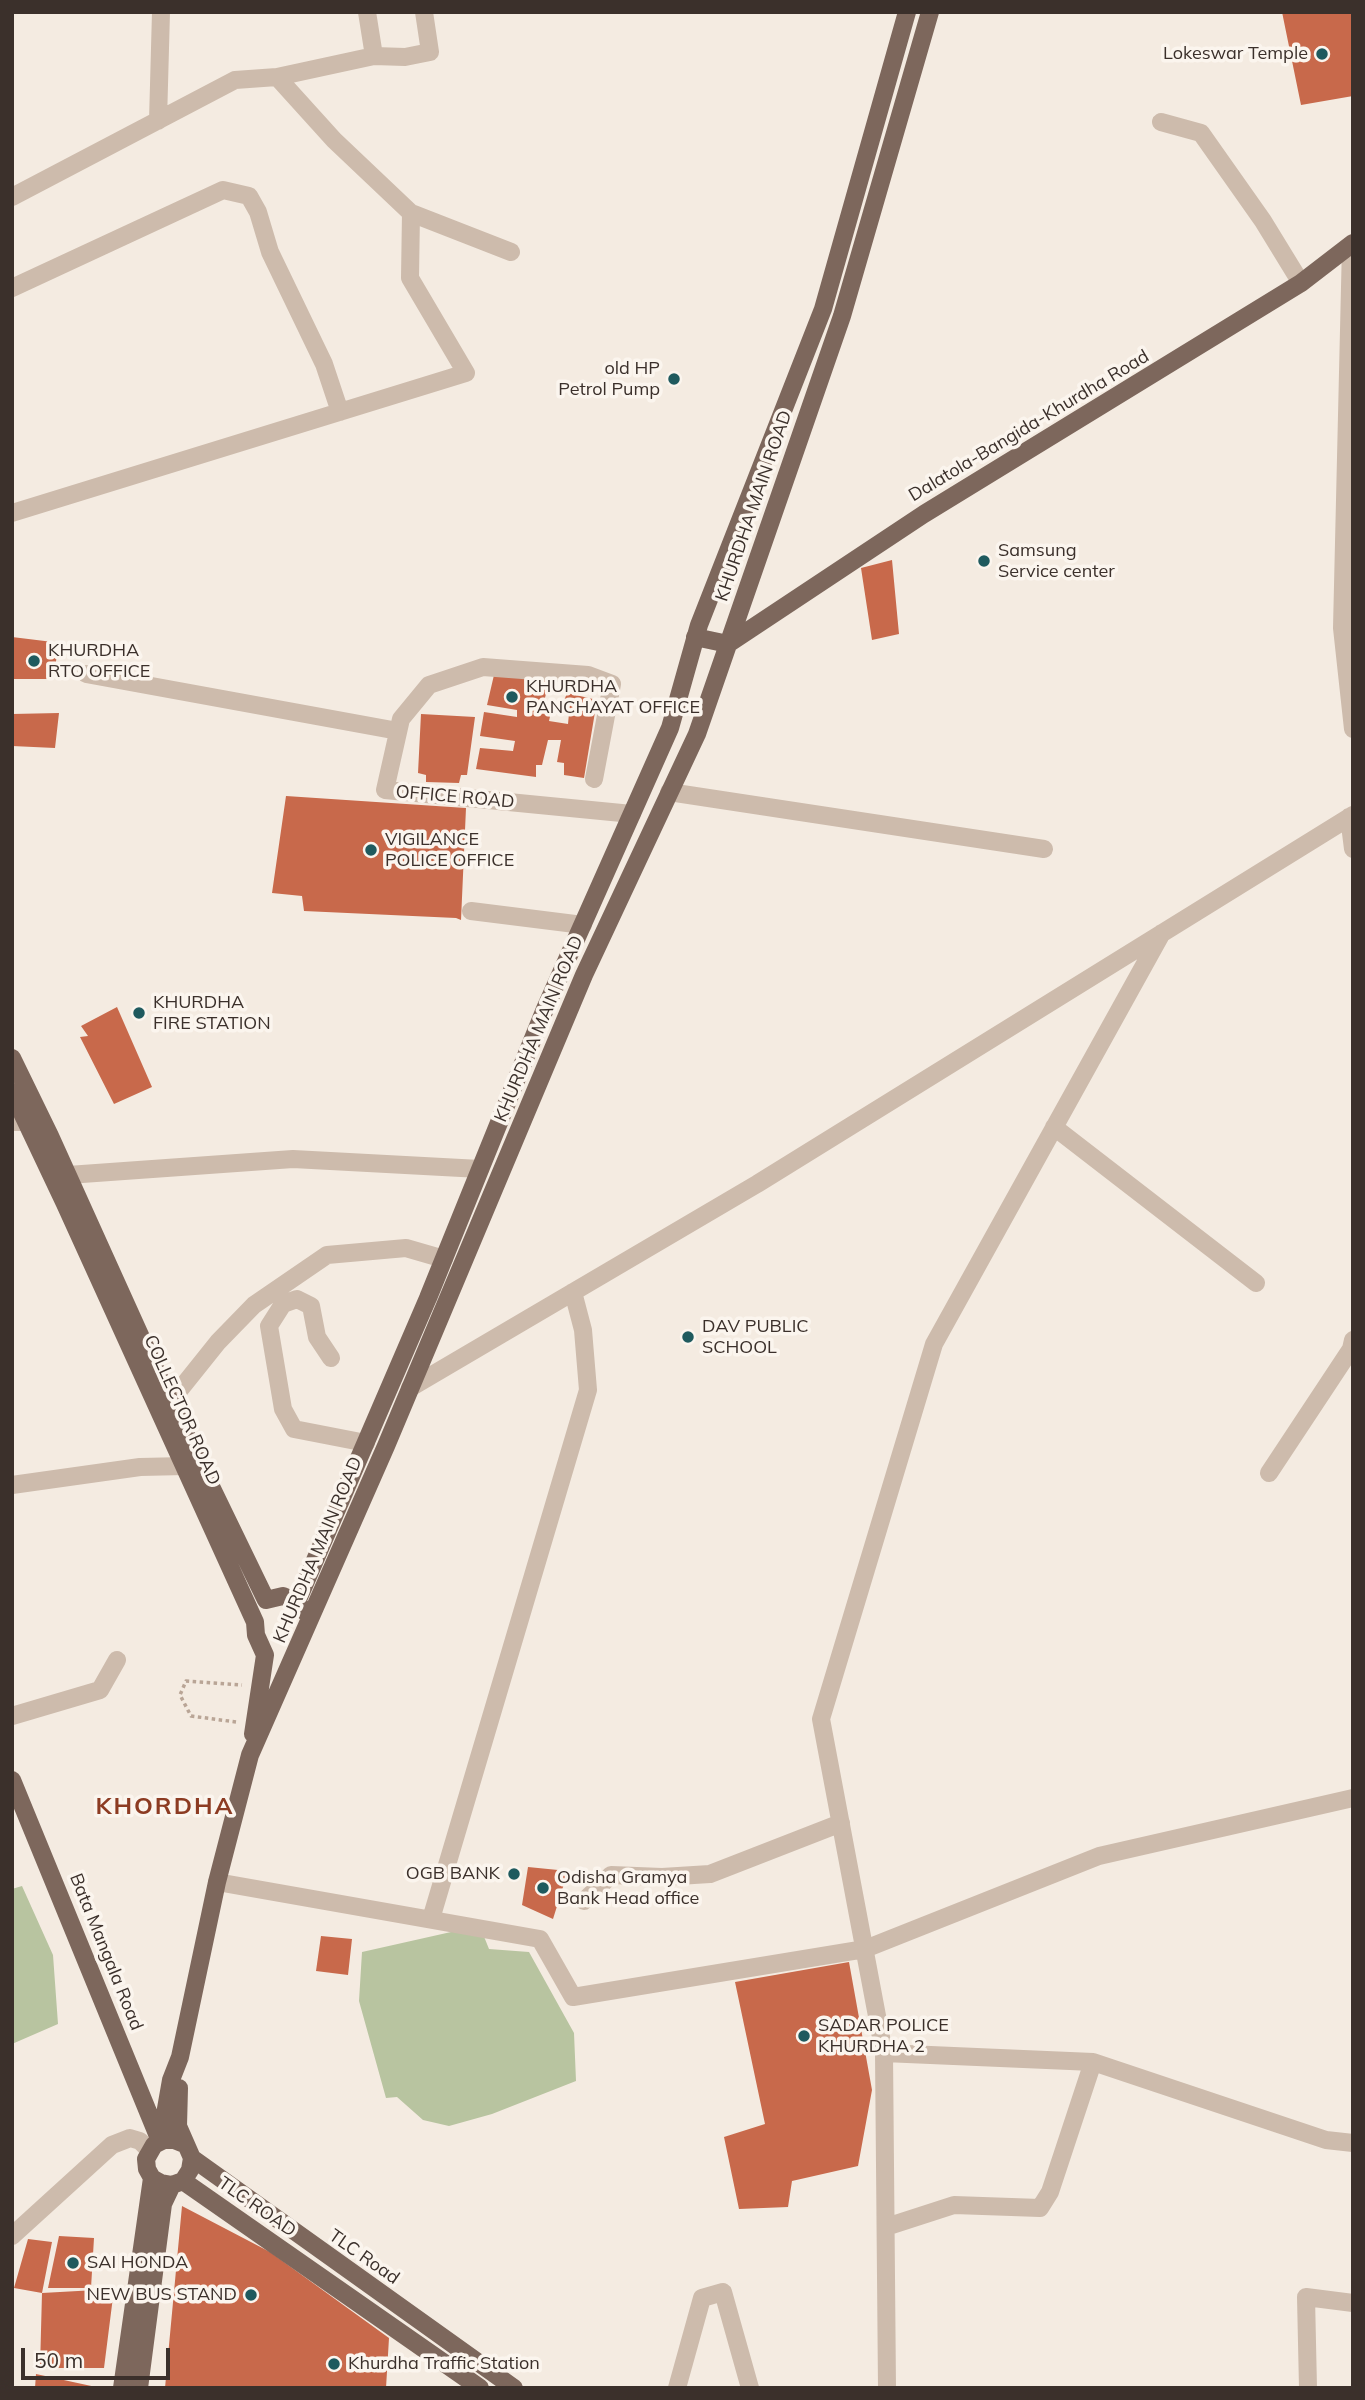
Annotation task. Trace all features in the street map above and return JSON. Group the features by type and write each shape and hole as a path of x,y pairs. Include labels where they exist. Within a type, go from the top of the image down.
{"main road":[{"name":"KHURDHA MAIN ROAD","path":"296,1602 444,1259 545,1009 670,728 695,636 823,309 907,12"},
{"name":"KHURDHA MAIN ROAD","path":"180,2057 217,1882 250,1755 308,1628 584,975 697,733 842,316 930,12"},
{"name":"Dalatola-Bangida-Khurdha Road","path":"728,644 924,514 1301,283 1352,244"},
{"path":"695,636 728,644"},
{"name":"COLLECTOR ROAD","path":"12,1058 170,1402 266,1600"},
{"name":"COLLECTOR ROAD","path":"12,1092 19,1122 185,1466 255,1622 256,1635 265,1655 250,1755"},
{"path":"255,1622 266,1600 283,1596 296,1602 305,1612 308,1628"},
{"path":"265,1655 280,1657 296,1653"},
{"name":"Bata Mangala Road","path":"12,1780 157,2144"},
{"name":"Bata Mangala Road","path":"12,1809 157,2144"},
{"path":"177,2183 161,2183 152,2178 146,2159 157,2144 164,2126 171,2080 180,2057"},
{"path":"139,2388 163,2204 177,2183 190,2171 188,2151 178,2126 180,2057"},
{"path":"157,2144 174,2140 188,2151"},
{"name":"TLC Road","path":"188,2151 514,2388"},
{"path":"122,2388 152,2178"},
{"name":"TLC ROAD","path":"177,2183 480,2388"}],"street":[{"path":"158,121 162,12"},
{"path":"368,12 374,56"},
{"path":"13,195 235,80 276,77 374,56 405,57 430,52 424,12"},
{"path":"276,77 334,140 411,213 511,252"},
{"path":"1161,122 1201,133 1243,192 1301,283"},
{"path":"12,288 223,190 249,196 258,212 270,252 324,364 340,412"},
{"path":"12,513 466,373 410,278 411,213"},
{"path":"1352,244 1342,628 1353,729"},
{"name":"OFFICE ROAD","path":"594,779 612,684 587,675 483,667 429,685 401,719 385,790 632,814"},
{"path":"86,674 398,731"},
{"path":"669,792 1044,849"},
{"path":"410,1388 757,1184 1351,816 1353,849"},
{"path":"471,911 583,925"},
{"path":"887,2388 884,2053 821,1719 934,1344 1162,933"},
{"path":"1054,1127 1255,1283"},
{"path":"68,1175 293,1158 480,1169"},
{"path":"170,1402 218,1342 254,1304 327,1255 406,1248 444,1259"},
{"path":"431,1919 588,1390 583,1330 573,1292"},
{"path":"331,1358 317,1336 311,1306 297,1299 284,1304 270,1326 283,1409 294,1429 366,1443"},
{"path":"1269,1473 1352,1346"},
{"path":"12,1485 140,1467 185,1466"},
{"path":"12,1716 100,1690 117,1660"},
{"path":"217,1882 540,1939 573,1997 865,1949 1099,1856 1353,1798"},
{"path":"584,1901 611,1875 662,1877 710,1874 841,1824"},
{"path":"884,2053 1093,2062 1326,2140 1353,2143"},
{"path":"886,2227 954,2205 1040,2208 1050,2192 1093,2062"},
{"path":"12,2236 112,2145 130,2138 157,2144"},
{"path":"677,2388 702,2298 723,2292 750,2388"},
{"path":"1308,2388 1306,2297 1353,2303"}],"path":[{"path":"239,1722 191,1716 180,1695 186,1681 260,1686"}],"green space":[{"path":"22,1886 53,1955 58,2024 12,2044 12,1889"},
{"path":"481,1929 489,1949 529,1952 574,2033 576,2081 492,2114 449,2126 423,2120 397,2097 386,2098 359,2001 362,1952 451,1932"}],"building":[{"name":"Lokeswar Temple","path":"1282,12 1353,12 1353,96 1301,105"},
{"path":"892,560 899,634 872,640 861,568"},
{"name":"KHURDHA RTO OFFICE","path":"12,637 61,643 51,679 12,679"},
{"path":"494,675 549,681 544,702 553,703 549,721 568,724 570,703 564,701 567,693 597,700 584,778 564,775 564,763 557,762 561,740 548,740 542,765 536,765 536,777 476,769 480,748 513,751 515,741 480,736 484,712 517,717 517,710 487,705"},
{"name":"KHURDHA RTO OFFICE","path":"59,713 55,748 12,746 12,714"},
{"path":"421,714 475,717 467,775 461,775 459,783 426,782 426,775 418,773"},
{"name":"VIGILANCE POLICE OFFICE","path":"286,796 466,808 461,920 304,911 302,896 272,893"},
{"path":"117,1007 152,1087 114,1104 80,1037 88,1036 81,1026"},
{"name":"Odisha Gramya Bank Head office","path":"528,1867 568,1871 553,1919 522,1905"},
{"path":"321,1936 352,1939 348,1975 316,1971"},
{"name":"SADAR POLICE KHURDHA 2","path":"849,1962 872,2090 858,2166 792,2181 788,2207 739,2209 724,2137 765,2124 735,1982"},
{"name":"NEW BUS STAND","path":"182,2206 270,2252 389,2338 386,2388 165,2388"},
{"name":"SAI HONDA","path":"59,2236 94,2238 91,2288 48,2288"},
{"path":"28,2239 52,2242 42,2293 14,2288"},
{"path":"114,2289 104,2368 40,2368 42,2293"},
{"path":"36,2374 96,2387 96,2388 35,2388"}],"place":[{"name":"Lokeswar Temple","path":"1322,54"},
{"name":"old HP Petrol Pump","path":"674,379"},
{"name":"Samsung Service center","path":"984,561"},
{"name":"KHURDHA RTO OFFICE","path":"34,661"},
{"name":"KHURDHA PANCHAYAT OFFICE","path":"512,697"},
{"name":"VIGILANCE POLICE OFFICE","path":"371,850"},
{"name":"KHURDHA FIRE STATION","path":"139,1013"},
{"name":"DAV PUBLIC SCHOOL","path":"688,1337"},
{"name":"OGB BANK","path":"514,1874"},
{"name":"Odisha Gramya Bank Head office","path":"543,1888"},
{"name":"SADAR POLICE KHURDHA 2","path":"804,2036"},
{"name":"SAI HONDA","path":"73,2263"},
{"name":"NEW BUS STAND","path":"251,2295"},
{"name":"Khurdha Traffic Station","path":"334,2364"}],"district":[{"name":"KHORDHA","path":"165,1807"}]}
